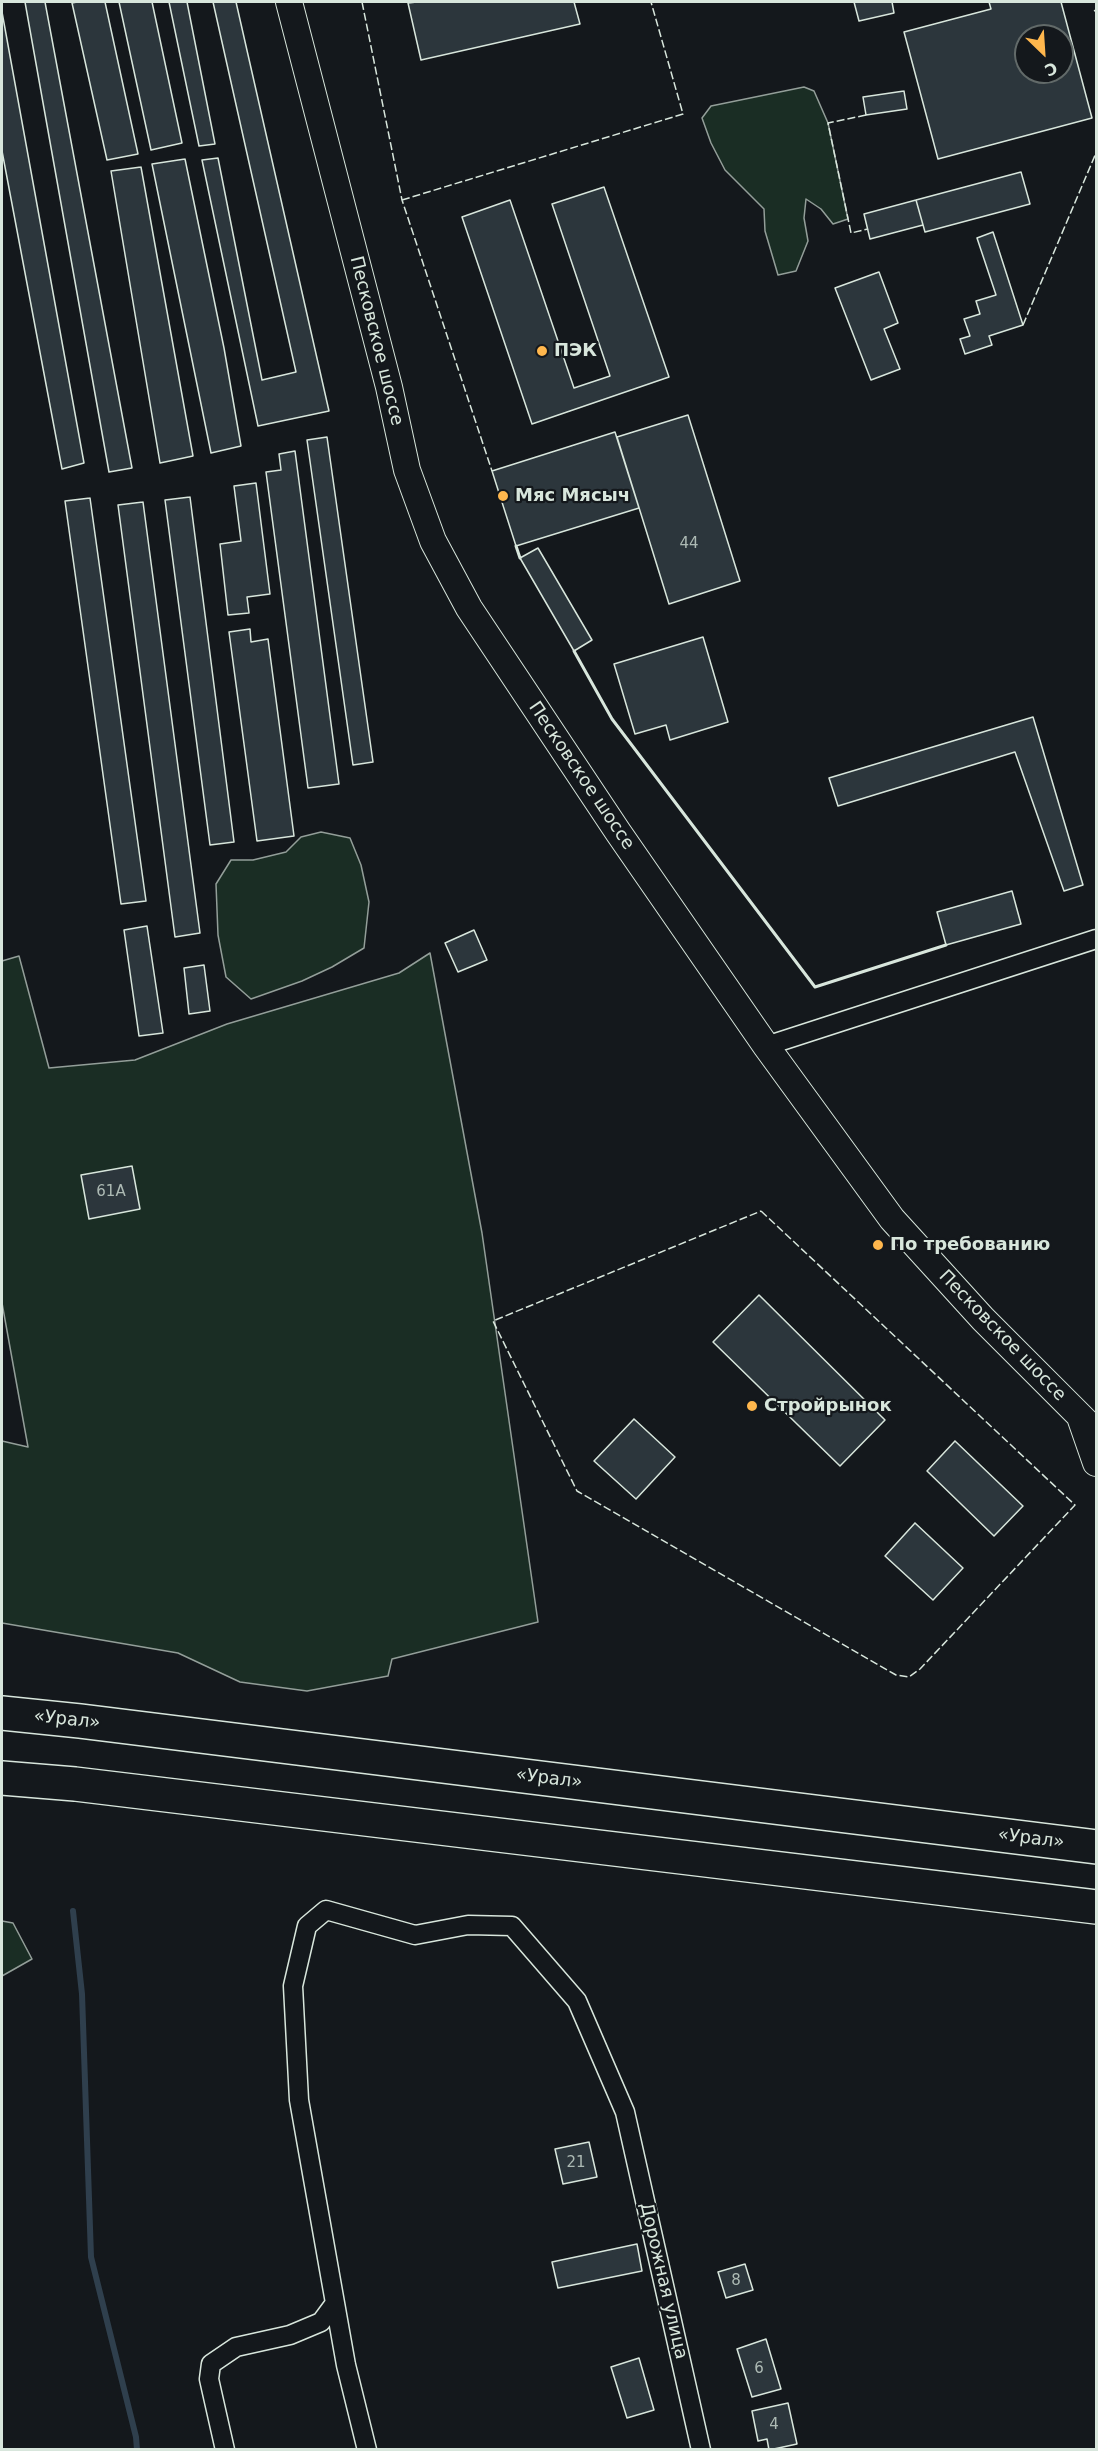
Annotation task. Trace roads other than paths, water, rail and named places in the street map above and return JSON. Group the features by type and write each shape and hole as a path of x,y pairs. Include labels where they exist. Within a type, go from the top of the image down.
{"highway":[{"name":"«Урал»","path":"2,1713 1096,1847"},
{"path":"2,1778 98,1787 1096,1907"}],"street":[{"name":"Песковское шоссе","path":"289,2 389,387 406,470 433,541 469,608 618,832 766,1046 892,1219 983,1319 1088,1424"},
{"path":"766,1046 1096,939"},
{"path":"1088,1424 1096,1463"},
{"name":"Дорожная улица","path":"335,2303 299,2100 293,1986 307,1926 326,1910 415,1935 468,1925 512,1926 577,2001 625,2112 701,2450"},
{"path":"225,2450 209,2379 211,2364 236,2347 290,2335 321,2322 335,2303"},
{"path":"335,2303 346,2365 367,2450"}],"waterway":[{"path":"73,1911 82,1994 91,2257 136,2437 137,2450"}],"place":[{"name":"ПЭК","path":"542,351"},
{"name":"Мяс Мясыч","path":"503,496"},
{"name":"По требованию","path":"878,1245"},
{"name":"Стройрынок","path":"752,1406"}]}
